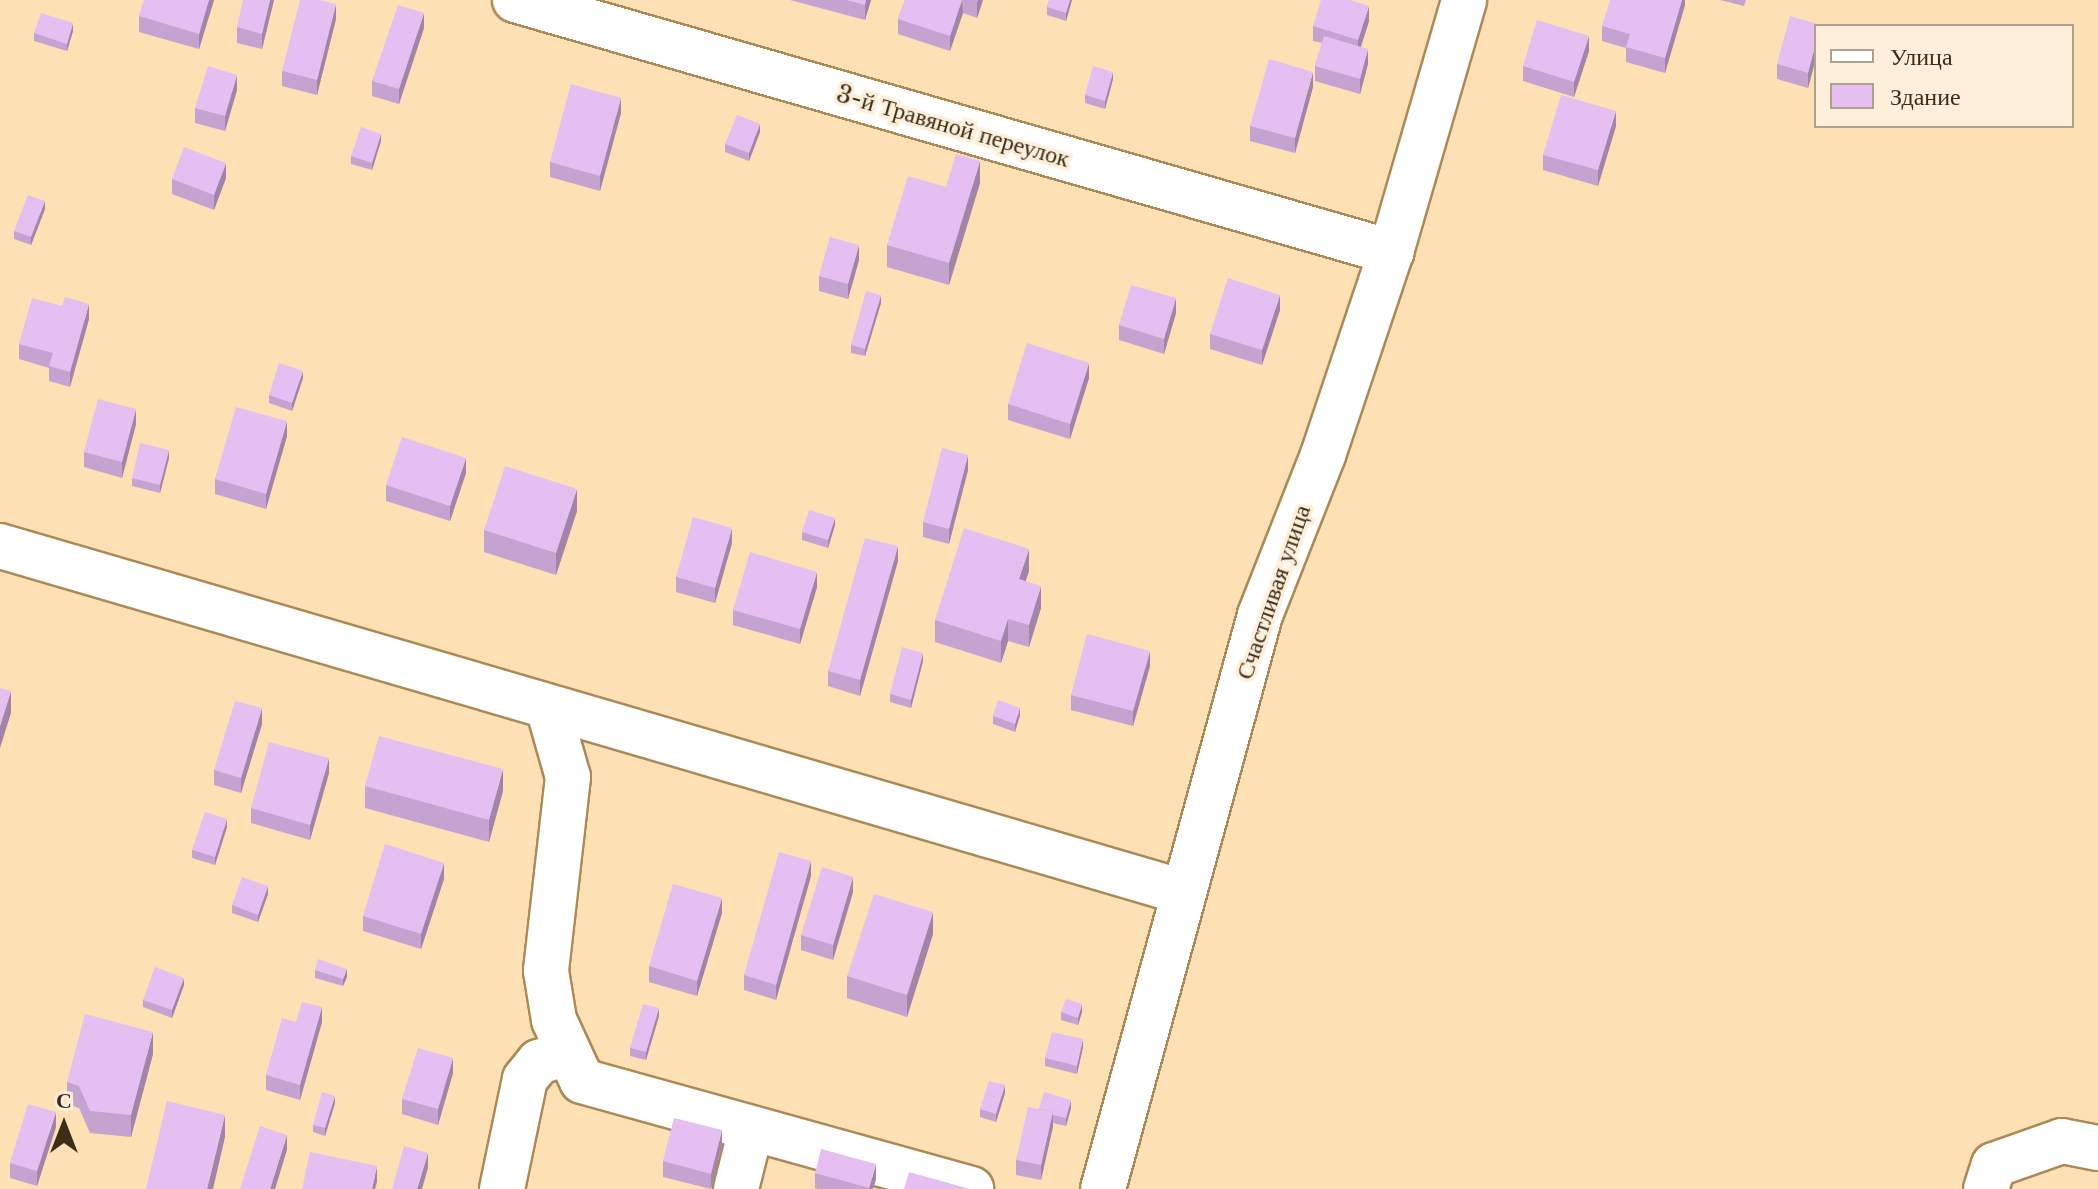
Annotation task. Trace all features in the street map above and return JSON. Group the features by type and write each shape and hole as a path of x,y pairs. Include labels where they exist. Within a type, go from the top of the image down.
{"street":[{"name":"3-й Травяной переулок","path":"515,0 1391,252"},
{"name":"Счастливая улица","path":"1103,1189 1260,615 1323,455 1391,252 1464,0"},
{"path":"0,546 1183,892"},
{"path":"548,707 568,777 546,971 554,1020 566,1053 582,1081 971,1189"},
{"path":"502,1189 525,1079 539,1062 566,1053"},
{"path":"736,1189 751,1129"},
{"path":"1986,1189 1994,1165 2062,1141 2098,1148"}],"building":[{"path":"144,0 209,0 199,34 139,16"},
{"path":"243,0 270,0 262,34 237,27"},
{"path":"300,0 336,4 317,80 282,71"},
{"path":"846,0 866,0 865,5"},
{"path":"905,0 962,0 950,36 898,19"},
{"path":"1049,0 1070,0 1066,13 1047,7"},
{"path":"1321,0 1350,0 1369,6 1358,40 1313,26"},
{"path":"1610,0 1682,0 1665,58 1626,47 1630,34 1602,26"},
{"path":"398,5 424,13 399,89 372,81"},
{"path":"41,13 73,23 67,44 34,33"},
{"path":"1790,16 1818,24 1814,24 1814,50 1808,73 1777,64"},
{"path":"1537,20 1589,36 1574,82 1523,66"},
{"path":"1324,36 1368,49 1360,79 1315,66"},
{"path":"1269,59 1313,72 1295,138 1250,126"},
{"path":"208,66 237,75 225,116 195,108"},
{"path":"1093,66 1113,72 1105,101 1085,95"},
{"path":"571,84 621,98 600,176 550,162"},
{"path":"1561,95 1616,111 1598,170 1543,155"},
{"path":"737,115 760,124 749,153 725,144"},
{"path":"361,127 381,134 372,163 351,156"},
{"path":"184,147 226,163 214,195 172,179"},
{"path":"956,154 980,161 949,263 887,245 908,176 946,187"},
{"path":"28,195 45,201 31,237 14,231"},
{"path":"830,237 859,245 848,284 819,276"},
{"path":"1228,278 1280,295 1262,350 1210,334"},
{"path":"1131,285 1176,298 1164,339 1119,325"},
{"path":"866,291 881,295 865,349 851,345"},
{"path":"65,297 89,304 70,372 49,366 53,353 19,344 32,298 62,306"},
{"path":"1027,343 1089,363 1070,424 1008,404"},
{"path":"279,363 303,371 292,403 269,395"},
{"path":"98,399 136,409 122,462 84,452"},
{"path":"236,407 287,421 266,494 215,479"},
{"path":"402,437 466,458 450,506 386,485"},
{"path":"140,443 169,450 160,485 132,478"},
{"path":"942,448 968,455 949,529 923,522"},
{"path":"505,466 577,489 556,553 484,530"},
{"path":"809,510 835,518 828,540 802,532"},
{"path":"693,517 732,528 715,588 676,577"},
{"path":"964,528 1029,549 1019,579 1041,586 1029,625 1008,619 1001,641 935,620"},
{"path":"865,538 898,546 860,680 828,671"},
{"path":"750,552 817,572 800,629 733,610"},
{"path":"1087,634 1150,651 1133,711 1071,695"},
{"path":"902,647 923,653 911,700 890,694"},
{"path":"0,688 11,691 0,726"},
{"path":"998,700 1020,708 1015,724 993,716"},
{"path":"235,701 262,708 241,778 214,770"},
{"path":"379,736 503,769 489,820 365,786"},
{"path":"269,742 329,758 310,825 251,808"},
{"path":"205,812 227,819 215,857 192,850"},
{"path":"385,844 444,863 421,934 363,916"},
{"path":"779,852 811,861 776,985 744,975"},
{"path":"822,867 853,877 833,945 801,935"},
{"path":"242,877 268,886 258,915 232,905"},
{"path":"673,884 722,898 697,981 649,966"},
{"path":"874,894 933,912 907,995 847,976"},
{"path":"318,959 347,969 343,979 315,970"},
{"path":"155,967 184,978 172,1010 143,1000"},
{"path":"1066,999 1082,1004 1078,1018 1061,1012"},
{"path":"302,1002 322,1007 300,1085 266,1075 282,1018 296,1022"},
{"path":"643,1004 659,1008 646,1052 630,1048"},
{"path":"85,1014 153,1032 131,1115 90,1111 79,1086 67,1082"},
{"path":"1052,1032 1083,1039 1077,1066 1045,1058"},
{"path":"418,1048 453,1058 438,1109 402,1099"},
{"path":"989,1081 1005,1085 996,1114 980,1109"},
{"path":"322,1092 335,1096 325,1128 313,1125"},
{"path":"1044,1092 1071,1100 1066,1118 1039,1109"},
{"path":"167,1101 225,1115 207,1189 146,1189"},
{"path":"28,1104 56,1112 37,1171 10,1163"},
{"path":"1028,1107 1053,1112 1041,1165 1016,1160"},
{"path":"674,1118 722,1130 711,1174 663,1161"},
{"path":"260,1126 287,1135 270,1189 240,1189"},
{"path":"404,1146 428,1153 417,1189 392,1189"},
{"path":"821,1149 876,1164 869,1188 815,1173"},
{"path":"310,1152 377,1166 372,1189 302,1189"},
{"path":"909,1172 970,1189 904,1189"}]}
